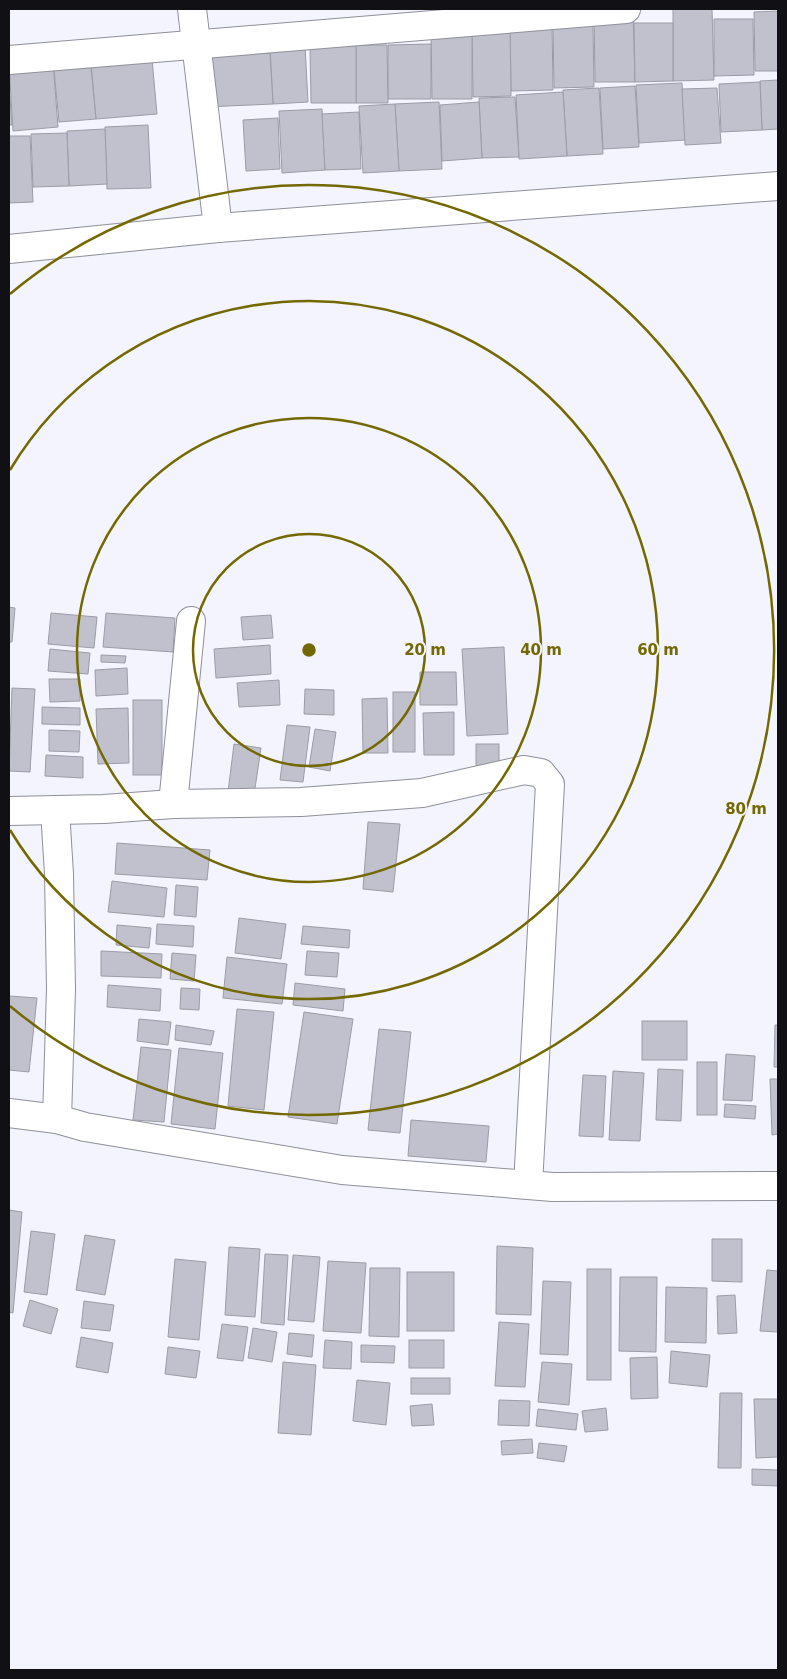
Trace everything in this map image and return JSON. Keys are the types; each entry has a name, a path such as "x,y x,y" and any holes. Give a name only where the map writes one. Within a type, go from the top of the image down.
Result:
{"street":[{"path":"192,9 218,228"},
{"path":"9,60 626,9"},
{"path":"9,249 218,228 778,186"},
{"path":"173,804 191,621"},
{"path":"9,811 104,809 173,804 301,802 422,793 524,770 541,773 550,784 528,1185"},
{"path":"54,810 59,874 61,989 57,1119"},
{"path":"9,1113 57,1119 85,1127 342,1170 552,1187 778,1186"}],"building":[{"path":"673,9 712,9 714,80 673,81"},
{"path":"633,11 635,82 595,82 594,12"},
{"path":"778,11 778,71 755,71 754,12"},
{"path":"714,19 753,19 754,75 714,76"},
{"path":"510,23 552,23 553,90 511,91"},
{"path":"634,23 673,23 673,81 635,82"},
{"path":"472,25 510,25 511,96 473,97"},
{"path":"593,25 594,87 554,88 553,26"},
{"path":"431,31 472,31 472,99 432,99"},
{"path":"431,44 431,99 388,99 388,45"},
{"path":"356,45 387,45 388,103 356,103"},
{"path":"305,46 308,102 273,104 270,48"},
{"path":"310,46 356,46 356,103 311,103"},
{"path":"151,48 157,114 96,119 90,53"},
{"path":"270,53 273,104 205,107 202,56"},
{"path":"90,57 96,119 59,122 53,60"},
{"path":"53,61 58,127 13,131 9,64"},
{"path":"778,80 778,129 762,130 760,81"},
{"path":"760,82 762,130 721,132 719,84"},
{"path":"682,83 685,140 639,143 636,85"},
{"path":"9,85 12,125 9,125"},
{"path":"635,86 639,147 603,149 600,88"},
{"path":"599,88 603,154 567,156 563,90"},
{"path":"717,88 721,143 685,145 682,89"},
{"path":"563,92 567,156 519,159 516,95"},
{"path":"515,97 519,157 482,158 479,98"},
{"path":"439,102 442,169 399,171 395,104"},
{"path":"479,102 482,158 442,161 440,105"},
{"path":"395,104 399,171 363,173 359,106"},
{"path":"322,109 325,170 282,173 279,111"},
{"path":"359,112 361,169 325,170 322,114"},
{"path":"278,118 280,169 246,171 243,120"},
{"path":"148,125 151,188 107,189 105,127"},
{"path":"105,129 107,184 69,186 67,131"},
{"path":"67,133 69,186 33,187 31,134"},
{"path":"9,136 30,136 33,202 9,203"},
{"path":"9,607 15,608 12,642 9,642"},
{"path":"51,613 97,617 94,648 48,644"},
{"path":"106,613 175,618 173,652 103,647"},
{"path":"271,615 273,638 243,640 241,617"},
{"path":"270,645 271,674 216,678 214,649"},
{"path":"504,647 508,734 467,736 462,649"},
{"path":"50,649 90,653 88,674 48,671"},
{"path":"101,655 126,656 125,663 101,662"},
{"path":"127,668 128,694 96,696 95,670"},
{"path":"420,672 456,672 457,705 420,705"},
{"path":"49,679 80,679 80,701 50,702"},
{"path":"279,680 280,705 239,707 237,683"},
{"path":"12,688 35,689 30,772 9,771"},
{"path":"305,689 334,690 334,715 304,714"},
{"path":"393,692 415,692 415,752 393,752"},
{"path":"387,698 388,753 363,753 362,699"},
{"path":"133,700 162,700 162,775 133,775"},
{"path":"42,707 80,708 80,725 42,724"},
{"path":"128,708 129,763 98,764 96,709"},
{"path":"454,712 454,755 424,755 423,713"},
{"path":"287,725 310,727 303,782 280,780"},
{"path":"315,729 336,732 330,771 309,767"},
{"path":"49,730 80,731 79,752 49,751"},
{"path":"234,744 261,748 254,795 228,792"},
{"path":"476,744 499,744 499,770 476,770"},
{"path":"46,755 83,757 83,778 45,776"},
{"path":"368,822 400,824 393,892 363,889"},
{"path":"117,843 210,850 207,880 115,874"},
{"path":"112,881 167,888 164,917 108,912"},
{"path":"176,885 198,887 196,917 174,915"},
{"path":"239,918 286,924 281,959 235,953"},
{"path":"157,924 194,926 193,947 156,944"},
{"path":"117,925 151,928 149,948 116,945"},
{"path":"303,926 350,930 349,948 301,944"},
{"path":"101,951 162,954 161,978 101,976"},
{"path":"307,951 339,953 337,977 305,975"},
{"path":"172,953 196,955 194,981 170,979"},
{"path":"227,957 287,964 282,1004 223,998"},
{"path":"295,983 345,989 343,1011 293,1005"},
{"path":"108,985 161,989 160,1011 107,1007"},
{"path":"181,988 200,989 199,1010 180,1009"},
{"path":"9,996 37,998 29,1072 9,1070"},
{"path":"237,1009 274,1012 264,1110 228,1106"},
{"path":"304,1012 353,1019 337,1124 288,1117"},
{"path":"139,1019 171,1022 168,1045 137,1041"},
{"path":"642,1021 687,1021 687,1060 642,1060"},
{"path":"176,1025 214,1031 211,1045 175,1040"},
{"path":"775,1025 778,1025 778,1067 774,1067"},
{"path":"379,1029 411,1032 400,1133 368,1130"},
{"path":"141,1047 171,1050 164,1122 133,1120"},
{"path":"179,1048 223,1053 215,1129 171,1124"},
{"path":"726,1054 755,1056 752,1101 723,1100"},
{"path":"697,1062 717,1062 717,1115 697,1115"},
{"path":"658,1069 683,1070 681,1121 656,1120"},
{"path":"613,1071 644,1073 640,1141 609,1140"},
{"path":"583,1075 606,1076 603,1137 579,1136"},
{"path":"770,1079 778,1079 778,1134 772,1135"},
{"path":"725,1104 756,1106 755,1119 724,1117"},
{"path":"411,1120 489,1126 486,1162 408,1156"},
{"path":"9,1210 22,1212 13,1313 9,1312"},
{"path":"31,1231 55,1234 47,1295 24,1292"},
{"path":"85,1235 115,1240 105,1295 76,1290"},
{"path":"712,1239 742,1239 742,1282 712,1281"},
{"path":"497,1246 533,1248 531,1315 496,1314"},
{"path":"229,1247 260,1249 255,1317 225,1315"},
{"path":"265,1254 288,1255 284,1325 261,1323"},
{"path":"293,1255 320,1257 314,1322 288,1320"},
{"path":"175,1259 206,1262 199,1340 168,1337"},
{"path":"328,1261 366,1263 361,1333 323,1331"},
{"path":"370,1268 400,1268 399,1337 369,1336"},
{"path":"587,1269 611,1269 611,1380 587,1380"},
{"path":"767,1270 778,1271 778,1332 760,1331"},
{"path":"407,1272 454,1272 454,1331 407,1331"},
{"path":"620,1277 657,1277 656,1352 619,1351"},
{"path":"543,1281 571,1282 568,1355 540,1354"},
{"path":"666,1287 707,1288 706,1343 665,1342"},
{"path":"735,1295 737,1333 718,1334 717,1296"},
{"path":"30,1300 58,1309 51,1334 23,1326"},
{"path":"84,1301 114,1305 110,1331 81,1328"},
{"path":"499,1322 529,1324 525,1387 495,1386"},
{"path":"222,1324 248,1327 243,1361 217,1358"},
{"path":"253,1328 277,1332 272,1362 248,1358"},
{"path":"289,1333 314,1335 312,1357 287,1354"},
{"path":"81,1337 113,1343 108,1373 76,1367"},
{"path":"325,1340 352,1342 351,1369 323,1368"},
{"path":"409,1340 444,1340 444,1368 409,1368"},
{"path":"361,1345 395,1346 394,1363 361,1362"},
{"path":"168,1347 200,1351 196,1378 165,1374"},
{"path":"671,1351 710,1355 707,1387 669,1383"},
{"path":"657,1357 658,1398 631,1399 630,1358"},
{"path":"283,1362 316,1365 311,1435 278,1433"},
{"path":"542,1362 572,1364 569,1405 538,1402"},
{"path":"411,1378 450,1378 450,1394 411,1394"},
{"path":"357,1380 390,1383 386,1425 353,1421"},
{"path":"720,1393 742,1393 741,1468 718,1468"},
{"path":"754,1399 778,1399 778,1457 756,1458"},
{"path":"499,1400 530,1401 529,1426 498,1425"},
{"path":"432,1404 434,1425 412,1426 410,1406"},
{"path":"606,1408 608,1430 585,1432 582,1411"},
{"path":"538,1409 578,1414 576,1430 536,1426"},
{"path":"532,1439 533,1453 502,1455 501,1441"},
{"path":"539,1443 567,1446 564,1462 537,1458"},
{"path":"752,1469 778,1470 778,1486 752,1485"}]}
